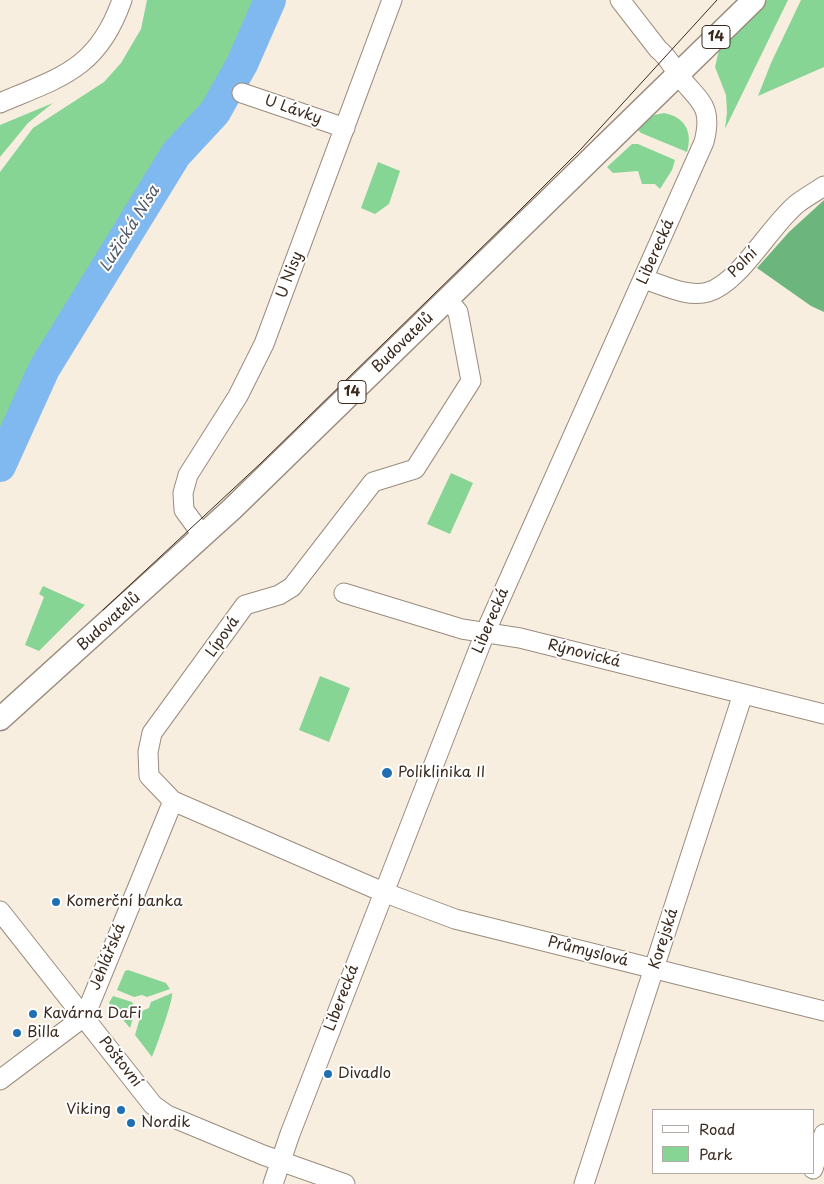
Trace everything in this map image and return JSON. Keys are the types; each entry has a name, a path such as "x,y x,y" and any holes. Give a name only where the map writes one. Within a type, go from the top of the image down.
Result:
{"main road":[{"name":"Budovatelů","path":"0,719 203,536 448,300 754,0"}],"street":[{"path":"0,103 69,73 94,53 111,26 122,0"},
{"name":"U Nisy","path":"203,536 184,510 183,493 188,475 238,396 264,344 392,0"},
{"name":"Liberecká","path":"273,1184 280,1161 484,633 695,165 707,130 708,113 702,100 678,75 666,55 658,49 620,0"},
{"name":"U Lávky","path":"242,93 345,128"},
{"name":"Polní","path":"644,279 689,293 708,292 726,281 797,203 824,186"},
{"name":"Lípová","path":"384,892 173,801 149,776 148,752 152,733 245,605 279,595 292,588 373,482 415,469 471,381 458,312 448,300"},
{"name":"Rýnovická","path":"344,593 462,629 520,638 824,714"},
{"name":"Korejská","path":"584,1184 743,694"},
{"name":"Jehlářská","path":"85,1016 173,801"},
{"name":"Průmyslová","path":"384,892 455,918 824,1011"},
{"name":"Poštovní","path":"0,911 85,1016 153,1105 167,1115 280,1161 345,1184"},
{"path":"0,1080 85,1016"},
{"path":"814,1166 824,1134"}],"green space":[{"path":"147,0 260,0 214,96 147,182 33,369 0,444 0,172 33,128 104,82 121,63 141,29"},
{"path":"767,0 788,0 725,129 726,95 715,67 719,50"},
{"path":"801,0 824,0 824,67 758,96 771,63"},
{"path":"53,103 28,123 0,157 0,125"},
{"path":"664,113 677,118 686,126 689,138 687,152 641,133 637,129 654,115"},
{"path":"632,144 638,144 675,160 672,170 660,189 655,184 642,184 638,171 613,173 607,167"},
{"path":"378,162 400,171 389,204 375,214 361,208"},
{"path":"824,200 824,312 811,306 757,268 789,232"},
{"path":"451,473 473,483 450,534 427,524"},
{"path":"43,586 85,605 39,651 25,645 44,597 39,594"},
{"path":"320,676 350,688 329,742 299,730"},
{"path":"128,970 166,983 170,989 147,997 142,995 134,997 117,990 125,971"},
{"path":"172,993 168,1013 152,1057 135,1035 142,1011 149,1008 151,1002"},
{"path":"113,996 132,1002 136,1008 130,1028 109,1003"}],"waterway":[{"name":"Lužická Nisa","path":"0,466 44,369 176,154 215,112 242,64 270,0"}],"tram line":[{"path":"103,610 261,463 514,216 581,149 717,0"}],"place":[{"name":"Poliklinika II","path":"387,773"},
{"name":"Komerční banka","path":"56,902"},
{"name":"Kavárna DaFi","path":"33,1014"},
{"name":"Billa","path":"17,1033"},
{"name":"Divadlo","path":"328,1074"},
{"name":"Viking","path":"121,1110"},
{"name":"Nordik","path":"131,1123"}]}
